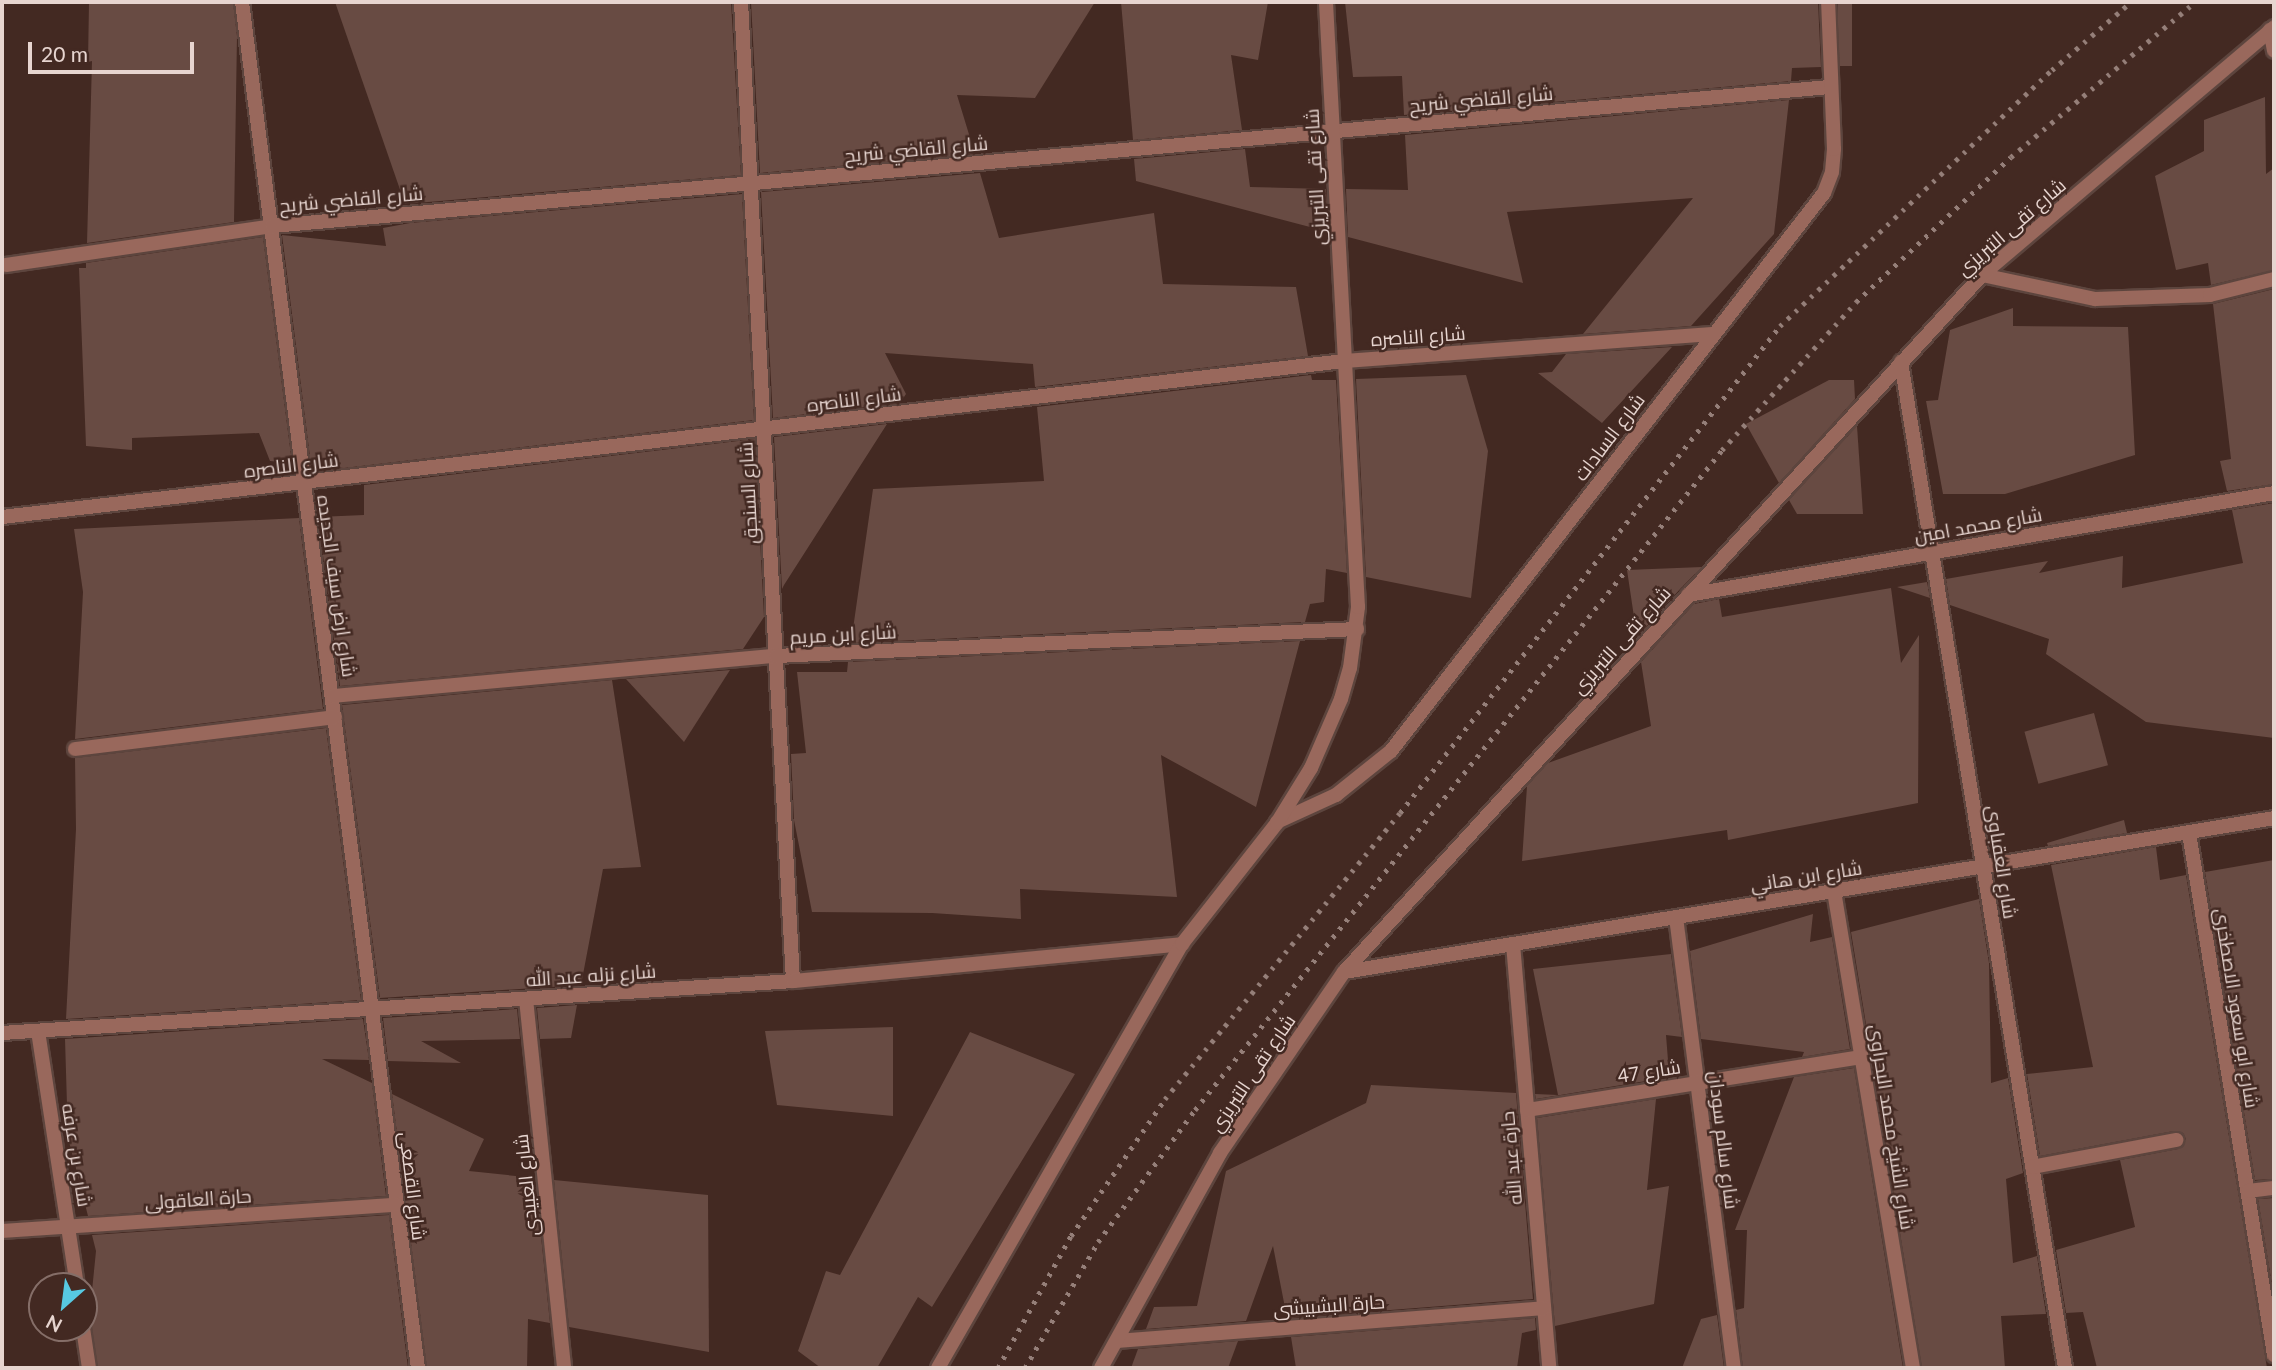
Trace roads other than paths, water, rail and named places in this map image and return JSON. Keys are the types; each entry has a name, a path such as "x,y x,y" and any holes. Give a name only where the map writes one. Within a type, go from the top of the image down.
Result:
{"street":[{"name":"شارع ارض سيف الجديده","path":"242,2 371,1009"},
{"name":"شارع السنجق","path":"741,2 793,981"},
{"name":"شارع تقى التبريزي","path":"938,1368 1182,944 1277,822 1311,768 1341,699 1357,629 1326,2"},
{"name":"شارع السادات","path":"1277,822 1336,795 1391,751 1824,193 1832,172 1834,149 1828,2"},
{"name":"شارع تقى التبريزي","path":"1101,1368 1220,1153 1344,972 1982,275 2272,29"},
{"path":"2272,29 2274,51"},
{"name":"شارع القاضي شريح","path":"6,265 272,226 1831,87"},
{"path":"1982,275 2095,299 2210,296 2274,279"},
{"name":"شارع الناصره","path":"2,517 1345,361 1712,334"},
{"name":"شارع العقباوى","path":"1901,362 2065,1368"},
{"name":"شارع محمد امين","path":"1688,596 2274,493"},
{"name":"شارع ابن مريم","path":"333,696 776,656 1357,629"},
{"path":"75,749 335,717"},
{"name":"شارع ابن هاني","path":"1344,972 2274,818"},
{"name":"شارع ابو سعود الاصطخرى","path":"2189,833 2274,1355"},
{"name":"شارع الشيخ محمد البحراوى","path":"1833,891 1913,1368"},
{"name":"شارع سالم سودان","path":"1676,918 1734,1368"},
{"name":"شارع نزله عبد الله","path":"2,1033 793,981 1182,944"},
{"name":"حارة عبد الله","path":"1513,944 1549,1368"},
{"name":"شارع العبيدى","path":"526,999 564,1368"},
{"name":"شارع القصعى","path":"371,1009 418,1368"},
{"name":"شارع بن عرفه","path":"38,1031 75,1272"},
{"name":"شارع 47","path":"1527,1110 1861,1056"},
{"path":"2032,1167 2176,1140"},
{"path":"2248,1191 2274,1188"},
{"name":"حارة العاقولى","path":"2,1231 396,1205"},
{"name":"حارة البشبيشى","path":"1116,1341 1544,1308"},
{"path":"85,1342 89,1368"}],"railway":[{"path":"998,1368 1071,1236 1165,1099 1400,813 1780,326 2052,70 2131,2"},
{"path":"1025,1368 1098,1242 1195,1110 1722,450 1856,302 2011,157 2195,2"}]}
